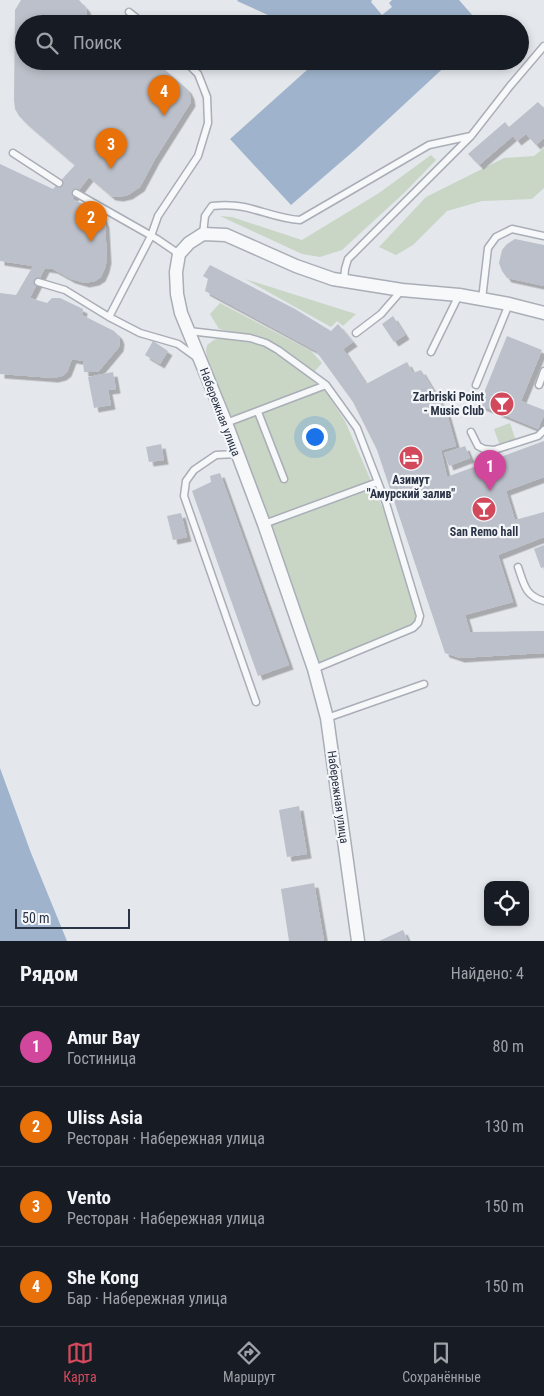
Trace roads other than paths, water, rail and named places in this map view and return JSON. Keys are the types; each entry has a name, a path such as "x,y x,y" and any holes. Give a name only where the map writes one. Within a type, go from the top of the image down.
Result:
{"street":[{"path":"179,254 189,243 203,234 226,235 296,266 344,281 402,290 459,295 509,304 544,313"},
{"name":"Набережная улица","path":"179,254 176,272 177,294 181,314 226,423 264,524 314,669 327,718 358,941"}],"lane":[{"path":"129,12 133,15"},
{"path":"529,64 544,46"},
{"path":"109,317 150,236 158,216 198,156 208,123 207,97 198,74 194,70"},
{"path":"344,281 348,259 471,136 524,70"},
{"path":"203,234 205,216 212,206 230,205 244,207 285,219 300,220 429,144 471,136"},
{"path":"13,153 59,183"},
{"path":"76,193 179,254"},
{"path":"482,299 488,248 496,237 512,229 544,236"},
{"path":"38,282 65,290 109,317 140,333 178,344 199,360"},
{"path":"356,333 381,314 402,290"},
{"path":"430,352 459,295"},
{"path":"476,385 509,304"},
{"path":"187,331 250,338 266,343 326,385 357,428 378,482 402,554 420,616 419,620 413,628 314,669"},
{"path":"539,384 544,371"},
{"path":"226,423 326,385"},
{"path":"258,412 284,479"},
{"path":"471,432 478,446 484,450 494,450 539,439 544,430"},
{"path":"237,454 216,456 194,470 186,480 184,496 256,702"},
{"path":"264,524 378,482"},
{"path":"518,567 527,592 534,598 544,601"},
{"path":"327,718 424,684"}],"water":[{"path":"372,0 371,2 382,15 268,15 237,1"},
{"path":"392,0 459,0 472,15 382,15 392,7 389,3"},
{"path":"307,70 441,70 356,149 291,205 230,139"},
{"path":"0,768 31,853 67,941 0,941"}],"place":[{"name":"She Kong","path":"164,116"},
{"name":"Vento","path":"111,169"},
{"name":"Uliss Asia","path":"91,242"},
{"name":"Zarbriski Point - Music Club","path":"502,404"},
{"name":"Азимут \"Амурский залив\"","path":"411,458"},
{"name":"Amur Bay","path":"490,491"},
{"name":"San Remo hall","path":"484,509"}]}
